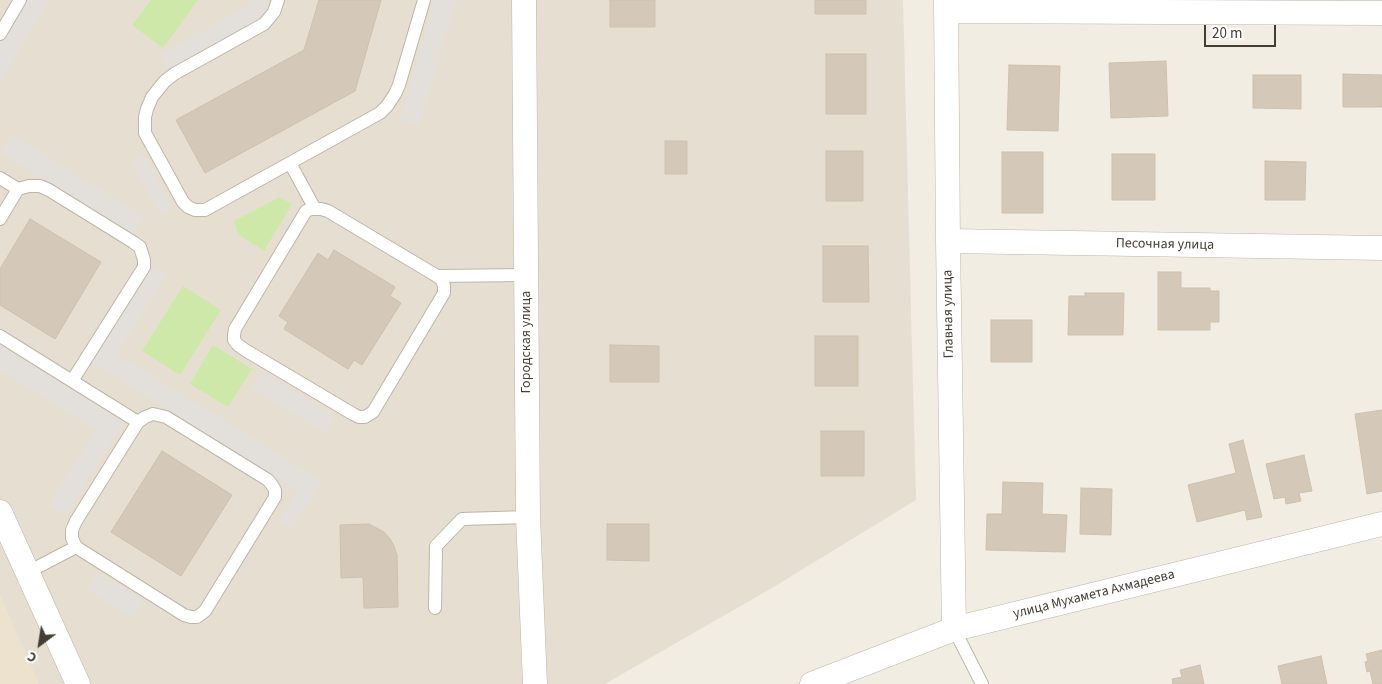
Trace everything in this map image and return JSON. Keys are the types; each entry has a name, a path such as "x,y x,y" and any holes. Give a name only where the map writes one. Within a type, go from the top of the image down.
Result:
{"street":[{"name":"Городская улица","path":"524,0 528,517 535,684"},
{"path":"946,6 1382,13"},
{"name":"Главная улица","path":"946,6 954,629"},
{"name":"Песочная улица","path":"948,242 1382,248"},
{"path":"0,512 78,684"},
{"name":"улица Мухамета Ахмадеева","path":"812,684 954,629 1382,524"}],"lane":[{"path":"0,34 20,0"},
{"path":"278,0 274,12 264,24 165,80 152,97 147,109 145,133 183,202 194,210 205,210 380,113 387,106 399,85 424,0"},
{"path":"290,163 315,209"},
{"path":"0,178 18,189"},
{"path":"0,219 18,189 40,186 133,242 140,248 143,254 144,267 72,381"},
{"path":"315,209 328,211 437,276 443,282 444,294 373,412 365,417 353,414 244,350 234,340 235,329 306,211 315,209"},
{"path":"437,276 526,275"},
{"path":"0,336 138,422"},
{"path":"153,414 166,417 268,480 274,490 272,502 205,611 197,617 191,618 184,615 76,547 72,538 72,530 76,521 138,422 153,414"},
{"path":"435,608 436,546 462,519 528,517"},
{"path":"28,572 76,547"},
{"path":"954,629 982,684"}],"shaded area":[{"path":"0,0 903,0 916,500 772,588 605,684 0,684"},
{"path":"25,0 49,0 0,83 0,42"},
{"path":"251,0 268,0 263,17 168,70 160,54 250,5"},
{"path":"435,0 456,0 419,126 400,120"},
{"path":"11,134 144,217 133,235 0,152"},
{"path":"144,154 173,208 161,215 131,161"},
{"path":"153,266 167,274 117,354 322,481 293,528 280,520 298,491 92,362"},
{"path":"0,345 124,422 66,515 49,505 96,430 0,370"},
{"path":"262,372 336,416 326,433 252,389"},
{"path":"98,572 144,601 133,618 87,589"},
{"path":"0,594 39,684 0,684"}],"green space":[{"path":"151,0 198,0 163,48 132,25"},
{"path":"280,197 292,204 264,251 239,235 234,221"},
{"path":"183,286 221,310 180,375 142,351"},
{"path":"213,345 252,369 228,407 190,384"}],"building":[{"path":"319,0 381,0 355,91 205,173 176,120 304,50"},
{"path":"610,0 655,0 655,27 610,27"},
{"path":"815,0 866,0 866,14 815,14"},
{"path":"826,54 866,54 866,114 826,114"},
{"path":"1166,61 1168,116 1111,118 1109,63"},
{"path":"1009,65 1060,66 1058,131 1007,130"},
{"path":"1343,74 1382,75 1382,107 1343,107"},
{"path":"1253,75 1301,75 1301,109 1253,108"},
{"path":"665,141 687,141 687,174 665,174"},
{"path":"826,151 863,151 863,201 826,201"},
{"path":"1002,152 1043,152 1043,213 1002,213"},
{"path":"1112,154 1155,154 1155,200 1112,200"},
{"path":"1265,161 1306,162 1305,200 1265,200"},
{"path":"30,219 101,262 55,339 0,305 0,269"},
{"path":"823,246 868,246 869,302 823,302"},
{"path":"334,250 395,287 390,296 401,303 362,365 354,360 348,369 284,329 288,322 279,316 318,253 328,260"},
{"path":"1158,272 1181,272 1181,288 1210,288 1210,291 1219,291 1219,322 1210,322 1210,330 1158,330"},
{"path":"1085,293 1124,293 1123,335 1068,335 1069,296 1085,296"},
{"path":"991,320 1032,320 1032,362 991,362"},
{"path":"815,336 858,336 858,386 815,386"},
{"path":"610,345 659,346 659,382 610,382"},
{"path":"1382,410 1382,491 1367,494 1355,414"},
{"path":"821,431 864,431 864,476 821,476"},
{"path":"1243,440 1262,517 1247,520 1245,510 1197,522 1188,485 1236,473 1229,444"},
{"path":"162,451 232,495 181,576 111,532"},
{"path":"1304,455 1312,491 1299,493 1301,501 1286,504 1285,497 1274,499 1266,464"},
{"path":"1003,482 1043,483 1042,514 1067,515 1065,552 986,550 987,514 1002,514"},
{"path":"1081,488 1112,489 1111,535 1080,534"},
{"path":"369,524 384,532 394,546 397,555 398,607 364,608 363,577 341,578 340,525"},
{"path":"607,524 649,524 649,561 607,560"},
{"path":"1382,650 1382,684 1373,684 1370,671 1367,672 1365,662 1368,661 1366,654"},
{"path":"1321,656 1327,684 1282,684 1278,666"},
{"path":"1200,665 1204,684 1173,684 1172,679 1182,677 1180,670"}]}
